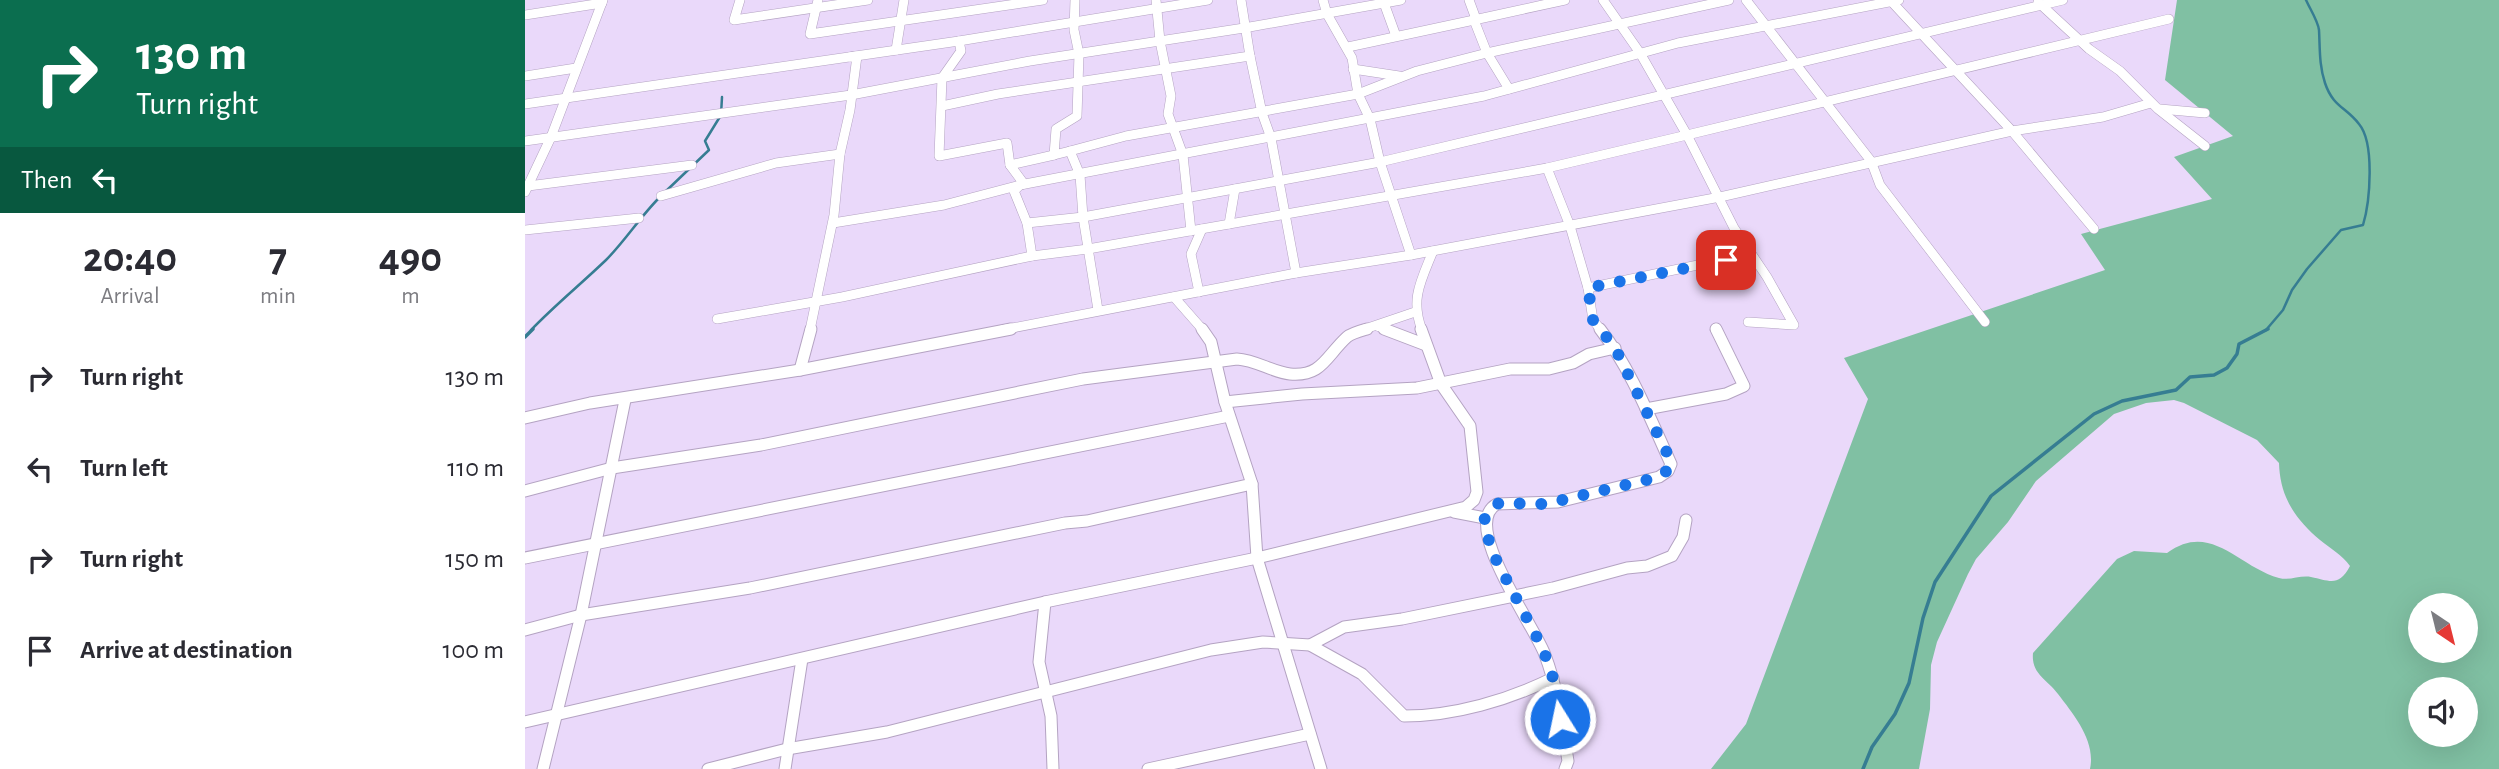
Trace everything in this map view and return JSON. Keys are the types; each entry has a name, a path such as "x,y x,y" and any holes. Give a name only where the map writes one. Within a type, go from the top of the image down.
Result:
{"street":[{"path":"740,0 734,20 816,4 868,0"},
{"path":"896,50 898,20 904,0"},
{"path":"816,4 810,34 1043,0"},
{"path":"1054,155 1056,129 1077,116 1079,54 1074,30 1075,0"},
{"path":"525,104 730,82 747,75 1076,21 1156,4 1208,0"},
{"path":"1241,0 1244,28 1262,113 1272,138 1296,273"},
{"path":"1323,0 1327,14 1348,47 1358,94 1370,120 1380,162 1411,255"},
{"path":"525,141 851,95 1401,0"},
{"path":"1469,0 1487,52 1509,89"},
{"path":"1348,47 1566,0"},
{"path":"1603,0 1640,53 1750,254 1767,277 1794,324 1748,322"},
{"path":"1010,165 1126,136 1358,94 1401,77 1487,52 1729,0"},
{"path":"1746,0 1871,161 1880,185 1985,323"},
{"path":"1027,223 1083,217 1380,162 2039,3 2063,0"},
{"path":"525,15 603,1"},
{"path":"603,1 551,137 530,170 527,189 692,164"},
{"path":"833,223 944,205 1024,184 1370,120 1509,89 1678,43 1894,1 2011,131 2094,229"},
{"path":"1384,3 1396,36"},
{"path":"2039,3 2120,71 2155,106 2205,146"},
{"path":"1156,4 1171,96 1168,114 1183,155 1186,198 1197,230 1191,254 1199,292"},
{"path":"717,319 818,301 1032,256 1088,249 1547,168 2169,19"},
{"path":"959,41 961,51 942,78 939,156 1007,143 1010,165 1024,184"},
{"path":"800,370 818,301 833,223 840,154 850,110 857,56"},
{"path":"942,106 998,94 1166,71 1250,56"},
{"path":"525,76 576,68"},
{"path":"1353,69 1401,77"},
{"path":"525,418 590,404 800,370 1296,273 1570,226 1720,197 2011,131 2155,106 2205,113"},
{"path":"1070,151 1080,175 1083,217 1098,310"},
{"path":"661,196 776,163 840,154"},
{"path":"1451,512 1488,512 1499,503 1546,504 1659,477 1668,471 1671,464 1615,348 1593,320 1588,288 1570,226 1547,168"},
{"path":"1024,184 1014,191 1027,223 1032,256"},
{"path":"1229,224 1235,189"},
{"path":"525,230 639,218"},
{"path":"1433,251 1418,289 1415,312 1441,384 1470,426 1477,492 1488,512 1492,552 1543,649 1553,678 1568,761 1565,769"},
{"path":"1588,288 1750,254"},
{"path":"1174,297 1204,330 1216,359 1224,402 1252,484 1257,558 1321,769"},
{"path":"525,491 556,481 728,447 761,445 1096,377 1216,359 1252,360 1287,374 1308,374 1317,370 1349,335 1415,312"},
{"path":"1377,326 1426,345"},
{"path":"1646,409 1726,394 1744,386 1716,328"},
{"path":"1224,402 1302,394 1417,388 1510,369 1549,369 1573,363 1589,354 1615,348"},
{"path":"543,769 581,615 625,400"},
{"path":"525,558 1229,416"},
{"path":"525,630 581,615 750,588 1065,523 1087,521 1252,484"},
{"path":"525,722 1451,512 1466,507 1474,500 1477,492"},
{"path":"1310,645 1344,627 1402,619 1514,596 1627,568 1647,566 1672,556 1683,537 1686,520"},
{"path":"1045,602 1039,662 1051,716 1053,769"},
{"path":"708,769 787,749 887,732 1211,650 1263,642 1310,645 1361,674 1404,716 1425,715 1500,700 1529,692 1553,678"},
{"path":"785,769 802,659"},
{"path":"1148,769 1310,734"}],"green space":[{"path":"2177,0 2499,0 2499,769 2090,769 2087,739 2071,711 2037,671 2033,653 2117,559 2134,551 2167,553 2183,544 2197,542 2224,549 2264,572 2283,579 2307,577 2333,581 2342,577 2350,566 2296,515 2282,486 2279,463 2257,440 2174,400 2146,403 2114,414 2036,481 2008,522 1976,559 1937,642 1931,665 1930,709 1919,769 1711,769 1746,724 1868,399 1844,358 2105,270 2081,234 2212,199 2174,157 2233,136 2165,80"}],"waterway":[{"path":"2266,330 2283,310 2292,290 2307,269 2341,230 2363,225 2368,202 2370,173 2364,133 2354,118 2328,91 2322,70 2318,26 2306,0"},
{"path":"665,192 709,150 705,141 721,115 722,97"},
{"path":"531,330 606,260 659,198"},
{"path":"525,337 533,329"},
{"path":"1863,769 1872,747 1895,714 1909,683 1923,618 1935,582 1991,496 2094,414 2122,401 2176,390 2190,377 2214,375 2227,368 2237,354 2239,344 2268,329"}],"route":[{"path":"1560,719 1553,678 1543,649 1492,552 1484,522 1486,513 1499,503 1546,504 1659,477 1668,471 1671,464 1669,457 1630,374 1615,348 1593,320 1588,288 1726,260"}]}
